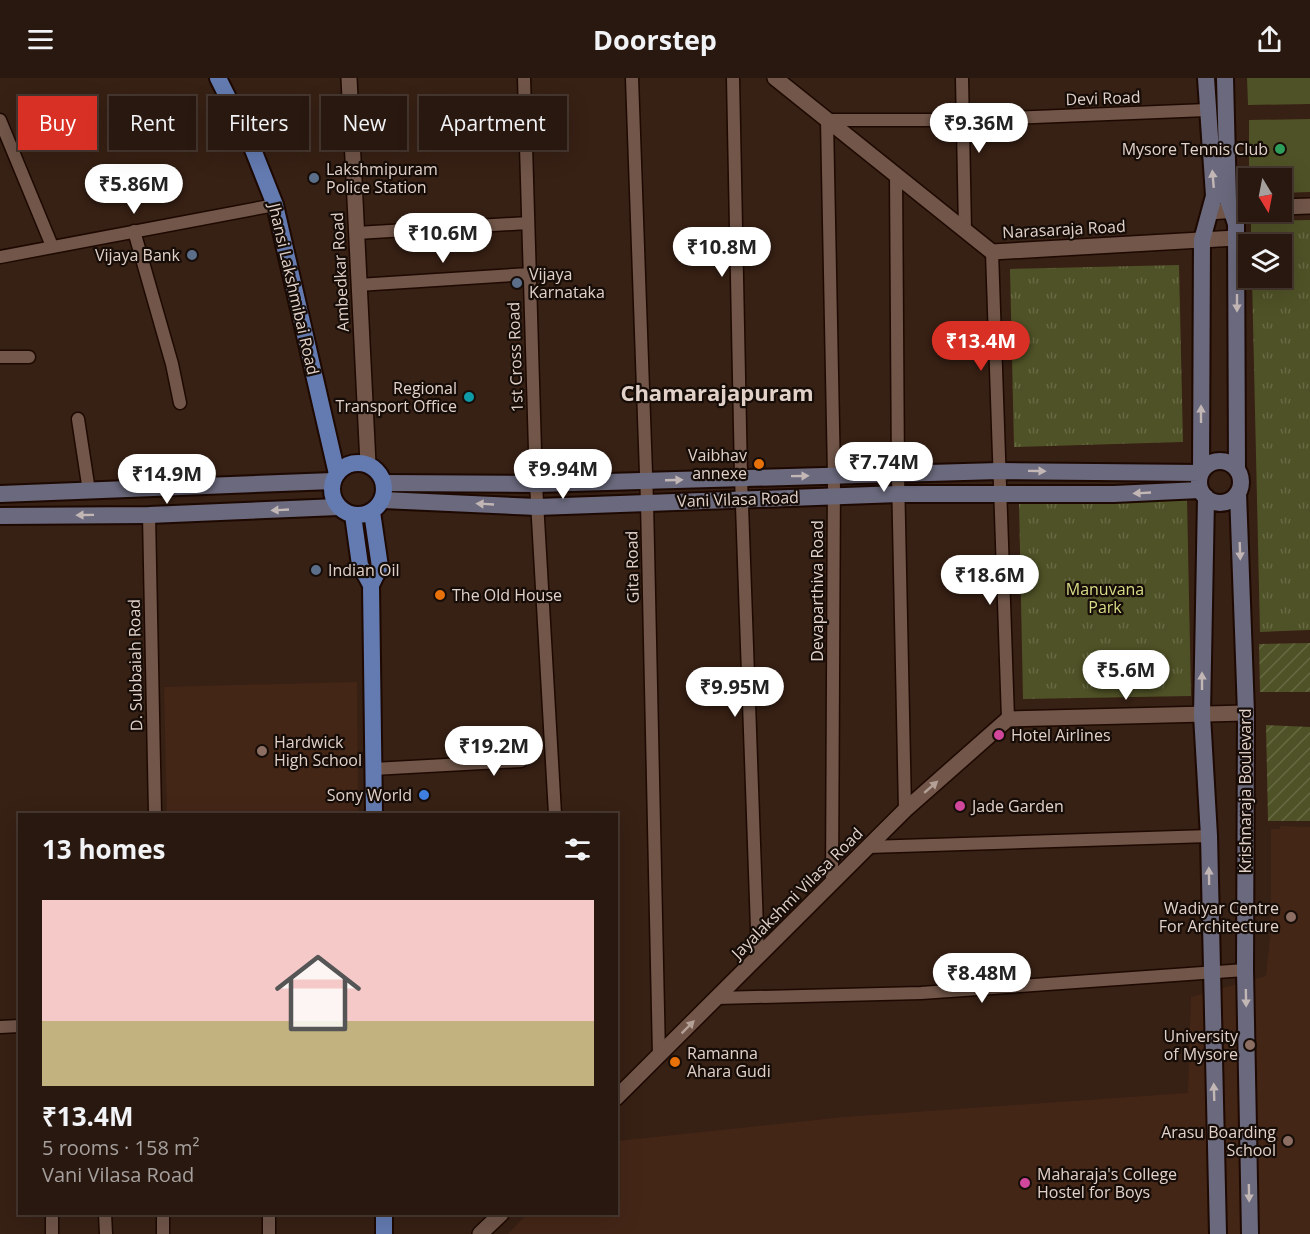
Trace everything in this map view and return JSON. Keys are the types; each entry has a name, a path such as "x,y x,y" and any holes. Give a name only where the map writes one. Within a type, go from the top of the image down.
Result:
{"main road":[{"name":"Jhansi Lakshmibai Road","path":"218,78 250,142 275,205 335,478"},
{"path":"1206,78 1214,196 1202,240 1201,472 1199,484 1203,494 1202,715 1209,836 1218,1234"},
{"path":"1225,78 1228,200 1238,208"},
{"path":"1203,494 1214,503 1221,503 1234,498 1241,482 1238,470 1236,224 1238,216"},
{"path":"1201,472 1205,467 1219,461 1226,462 1238,470"},
{"path":"338,507 332,490 335,478 351,464 368,464 375,468 380,498 380,567 371,585 374,813"},
{"name":"Vani Vilasa Road","path":"380,498 536,484 741,477 999,471 1201,472"},
{"path":"0,494 335,478"},
{"name":"Vani Vilasa Road","path":"380,498 537,507 744,498 999,492 1203,494"},
{"name":"Krishnaraja Boulevard","path":"1238,493 1246,713 1245,969 1250,1234"},
{"path":"353,515 380,498"},
{"path":"0,516 149,515 338,507 353,515"},
{"path":"353,515 360,565 371,585"},
{"path":"384,1215 384,1234"}],"street":[{"name":"Ambedkar Road","path":"349,78 368,464"},
{"name":"1st Cross Road","path":"524,78 536,484 555,813"},
{"name":"Gita Road","path":"632,78 647,502 659,1056"},
{"path":"733,78 741,477 744,498 758,957"},
{"name":"Narasaraja Road","path":"775,78 992,252 1236,238"},
{"path":"962,78 965,230"},
{"name":"Devi Road","path":"827,120 964,120 1208,110"},
{"path":"0,120 52,246"},
{"name":"Devaparthiva Road","path":"827,120 834,476 832,883"},
{"path":"896,175 898,474 905,810"},
{"path":"0,257 275,205"},
{"path":"1292,207 1310,206"},
{"path":"1210,212 1238,209"},
{"path":"356,233 528,223"},
{"path":"134,231 172,364 180,403"},
{"path":"992,252 1008,719 1246,713"},
{"path":"358,285 529,274"},
{"path":"0,357 29,357"},
{"path":"78,419 89,491"},
{"name":"D. Subbaiah Road","path":"149,515 155,813"},
{"name":"Jayalakshmi Vilasa Road","path":"618,1096 905,810 1008,719"},
{"path":"373,769 521,761"},
{"path":"868,847 1209,836"},
{"path":"717,998 921,993 1245,969"},
{"path":"0,1027 18,1026"},
{"path":"52,1215 52,1234"},
{"path":"105,1215 106,1234"},
{"path":"163,1215 163,1234"},
{"path":"269,1215 269,1234"},
{"path":"480,1234 500,1215"}],"shaded area":[{"name":"Hardwick High School","path":"357,682 358,813 167,813 164,687"},
{"name":"University of Mysore","path":"1280,826 1310,827 1310,1234 508,1234 526,1215 618,1215 618,1141 844,1117 1188,1093 1191,997 1266,976 1271,929 1271,829 1280,829"}],"green space":[{"name":"Mysore Tennis Club","path":"1247,78 1310,78 1310,104 1248,105"},
{"name":"Mysore Tennis Club","path":"1310,119 1310,192 1292,193 1292,168 1249,168 1249,120"},
{"path":"1310,220 1310,630 1260,632 1252,288 1292,288 1292,234 1251,234 1251,222"},
{"path":"1179,265 1183,442 1014,447 1010,269"},
{"name":"Manuvana Park","path":"1187,498 1191,696 1023,699 1019,502"},
{"path":"1310,643 1310,692 1260,692 1259,644"},
{"path":"1266,725 1310,727 1310,821 1268,821"}],"place":[{"name":"Mysore Tennis Club","path":"1280,149"},
{"name":"Lakshmipuram Police Station","path":"314,178"},
{"name":"Vijaya Bank","path":"192,255"},
{"name":"Vijaya Karnataka","path":"517,283"},
{"name":"Regional Transport Office","path":"469,397"},
{"name":"Vaibhav annexe","path":"759,464"},
{"name":"Indian Oil","path":"316,570"},
{"name":"The Old House","path":"440,595"},
{"name":"Hotel Airlines","path":"999,735"},
{"name":"Hardwick High School","path":"262,751"},
{"name":"Sony World","path":"424,795"},
{"name":"Jade Garden","path":"960,806"},
{"name":"Wadiyar Centre For Architecture","path":"1291,917"},
{"name":"University of Mysore","path":"1250,1045"},
{"name":"Ramanna Ahara Gudi","path":"675,1062"},
{"name":"Arasu Boarding School","path":"1288,1141"},
{"name":"Maharaja's College Hostel for Boys","path":"1025,1183"}],"district":[{"name":"Chamarajapuram","path":"717,393"}]}
